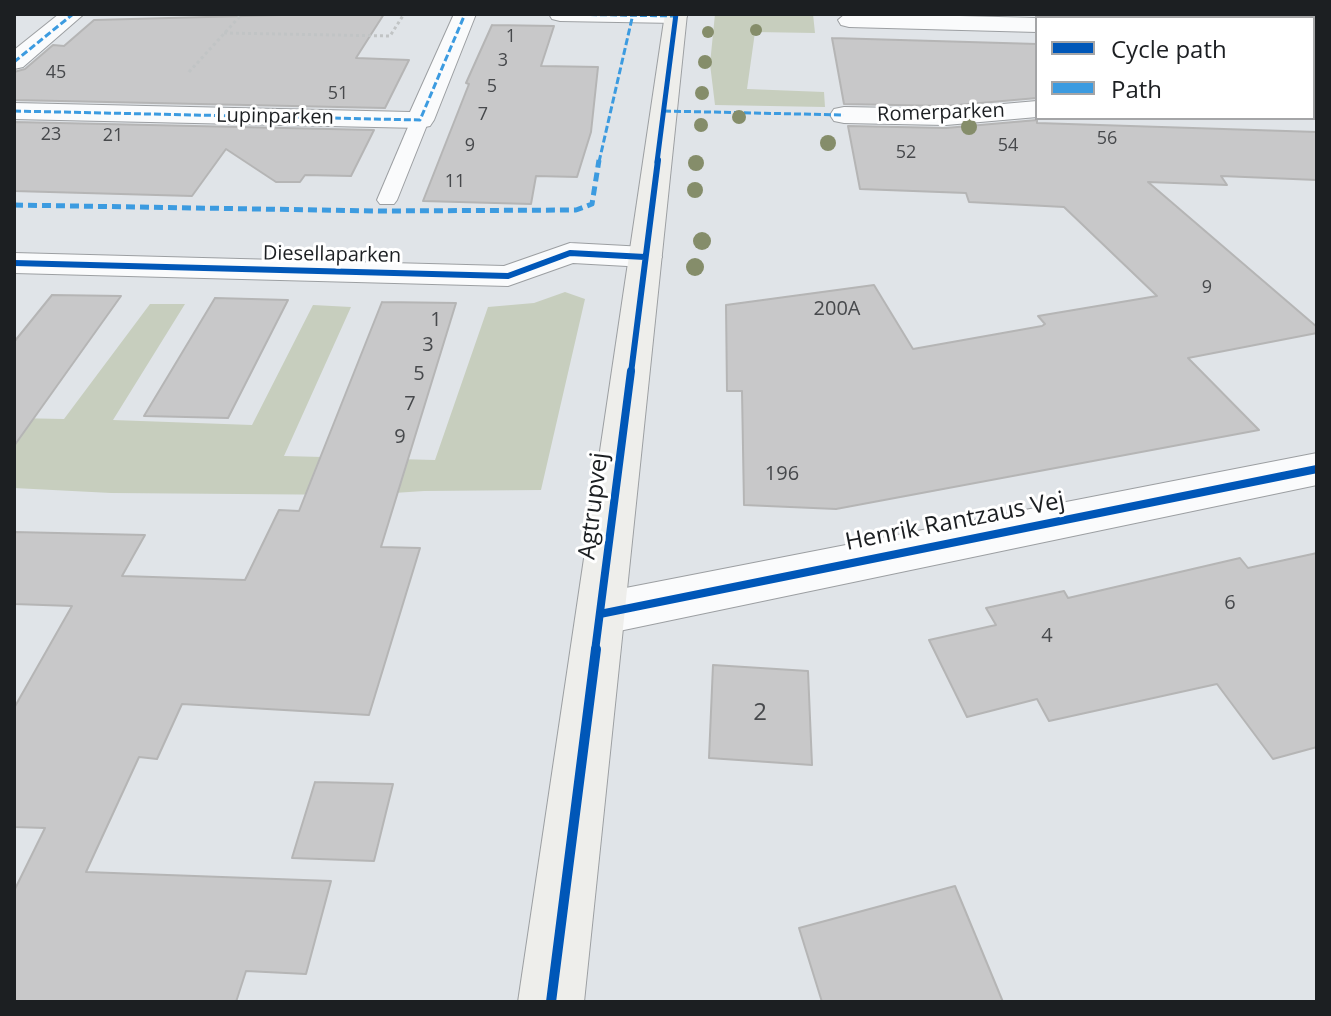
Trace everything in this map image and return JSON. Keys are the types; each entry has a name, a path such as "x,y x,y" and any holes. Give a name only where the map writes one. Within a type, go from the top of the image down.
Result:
{"street":[{"path":"14,62 73,14"},
{"path":"420,120 465,14"},
{"path":"560,14 676,15"},
{"name":"Agtrupvej","path":"551,1002 676,15"},
{"path":"849,20 1035,25"},
{"name":"Romerparken","path":"844,115 946,117 1035,109"},
{"name":"Lupinparken","path":"14,111 420,120"},
{"name":"Diesellaparken","path":"14,263 508,276 570,253 645,257"},
{"name":"Henrik Rantzaus Vej","path":"600,614 1317,469"}],"lane":[{"path":"387,200 420,120"}],"path":[{"path":"150,114 242,14"},
{"path":"224,33 390,36 404,14"}],"green space":[{"path":"715,14 813,14 815,33 755,32 747,89 824,92 825,107 715,105 710,64"},
{"path":"565,292 585,299 541,490 364,495 111,493 14,488 14,418 64,419 150,304 185,304 113,420 252,425 313,305 351,307 284,456 435,460 488,307 534,303"}],"building":[{"path":"384,14 356,58 409,60 385,108 14,100 14,72 25,69 53,45 64,46 94,20"},
{"path":"492,25 554,26 541,66 598,67 591,132 577,177 536,176 531,204 423,201 469,84 466,83"},
{"path":"832,38 1035,44 1035,98 946,106 844,104"},
{"path":"1037,120 1037,123 1317,132 1317,180 1221,176 1227,185 1148,182 1317,327 1317,333 1188,358 1259,430 836,509 744,505 742,391 727,391 726,305 874,285 913,349 1042,326 1045,324 1038,316 1157,296 1064,207 969,202 966,193 860,189 848,126 946,128"},
{"path":"14,122 374,130 351,176 305,175 300,182 276,182 226,149 192,196 14,191"},
{"path":"52,295 121,296 14,446 14,342"},
{"path":"215,298 288,300 228,418 144,416"},
{"path":"382,302 456,303 381,547 420,548 369,715 182,704 157,759 139,757 86,872 331,881 306,974 246,971 236,1002 14,1002 14,891 45,828 14,827 14,708 72,606 14,604 14,532 145,535 122,576 245,580 279,510 299,511"},
{"path":"1317,553 1317,747 1273,759 1217,684 1049,721 1037,699 967,717 929,640 996,625 986,608 1064,591 1068,598 1240,558 1248,568"},
{"path":"713,665 808,671 812,765 709,758"},
{"path":"315,782 393,784 374,861 292,858"},
{"path":"955,886 1003,1002 822,1002 799,928"}],"marked path":[{"path":"14,62 73,14"},
{"path":"14,111 420,120 465,14"},
{"path":"560,14 676,16"},
{"path":"14,205 380,211 576,210 592,204 604,131 633,14"},
{"path":"664,111 844,115"}],"cycle path":[{"path":"551,1002 676,14"},
{"path":"14,263 508,276 570,253 645,257"},
{"path":"600,614 1317,469"}]}
